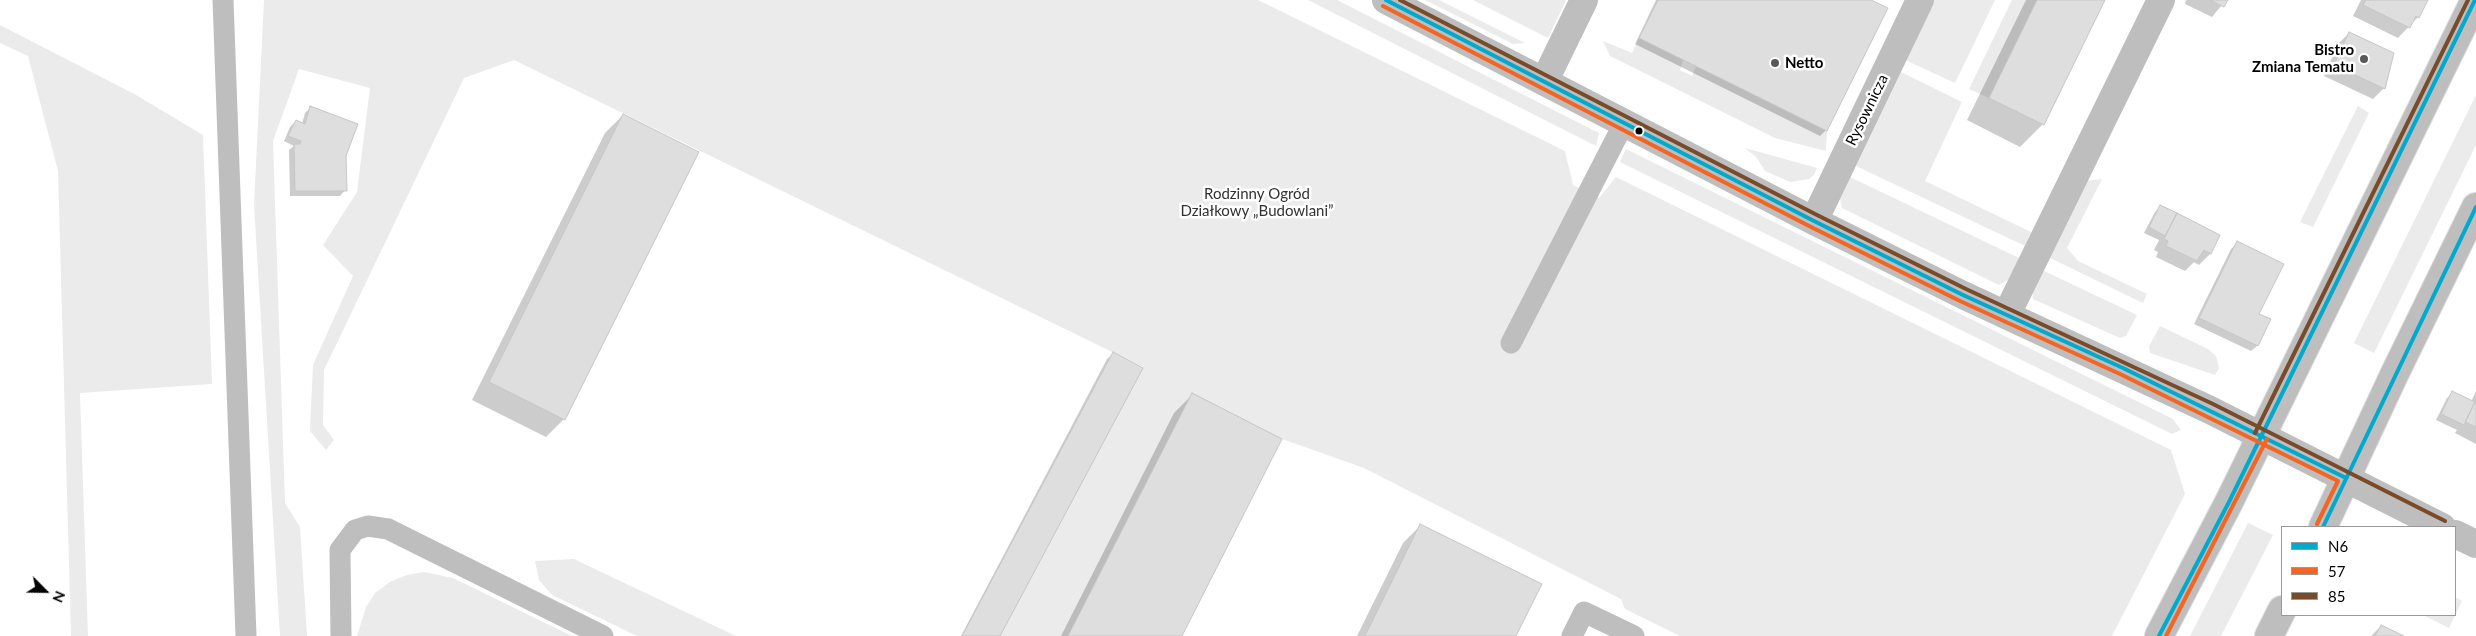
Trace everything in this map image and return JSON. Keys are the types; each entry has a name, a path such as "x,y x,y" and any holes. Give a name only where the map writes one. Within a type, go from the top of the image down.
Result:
{"street":[{"path":"1386,0 1545,80 1814,221 2123,368 2440,526"},
{"path":"1545,80 1584,0"},
{"name":"Rysownicza","path":"1814,221 1920,0"},
{"path":"2008,314 2161,0"},
{"path":"2159,636 2261,436 2475,0"},
{"path":"2323,526 2476,207"},
{"path":"2456,534 2476,544"},
{"path":"2269,636 2281,612"}],"lane":[{"path":"223,0 246,636"},
{"path":"1511,343 1624,123"},
{"path":"341,636 338,581 340,550 355,530 368,526 388,529 604,636"},
{"path":"1572,636 1584,612 1634,636"}],"green space":[{"name":"Rodzinny Ogród Działkowy „Budowlani”","path":"264,0 1258,0 1565,151 1573,185 1599,198 1616,177 2171,450 2185,494 2112,636 1680,636 1625,609 1621,599 1364,468 1282,439 1192,394 1068,636 1000,636 1143,367 514,60 464,78 324,370 323,425 334,440 326,450 310,431 313,365 353,276 323,245 357,192 370,88 299,69 273,141 285,503 300,527 307,636 280,636 254,205"},
{"path":"1308,0 1337,0 1599,133 1596,146"},
{"path":"1425,0 1439,0 1525,43 1513,44"},
{"path":"1473,0 1566,0 1548,38"},
{"path":"1934,0 1995,0 1955,83 1905,60"},
{"path":"2012,0 2037,0 1989,98 1969,89"},
{"path":"0,25 136,95 203,135 212,384 80,393 88,636 71,636 58,171 28,56 0,43"},
{"path":"1639,38 1683,60 1680,70 1692,76 1696,66 1827,131 1826,151 1775,138 1610,56 1603,41 1632,53"},
{"path":"1901,72 1962,102 1925,181 2031,232 2025,246 1856,166"},
{"path":"2476,95 2476,145 2374,353 2354,343"},
{"path":"2358,106 2369,113 2313,227 2300,222"},
{"path":"1745,148 1817,168 1814,175 1809,179 1790,182 1765,171 1756,157"},
{"path":"1626,149 2173,419 2181,430 2172,434 1620,162"},
{"path":"1850,177 2019,258 2010,279 1999,285 1842,208 1840,199"},
{"path":"2102,179 2067,248 2078,261 2147,294 2143,303 2048,257 2085,181"},
{"path":"2042,270 2137,315 2126,336 2120,338 2033,299 2032,289"},
{"path":"2160,326 2208,349 2216,356 2219,368 2215,375 2150,353 2149,346"},
{"path":"2248,523 2273,535 2221,636 2190,636"},
{"path":"574,559 736,636 637,636 552,595 539,580 535,561"},
{"path":"424,572 453,578 572,636 357,636 366,607 375,593 390,582 407,575"},
{"path":"2456,598 2462,601 2456,613"},
{"path":"2425,616 2455,616 2449,628"}],"building":[{"name":"Netto","path":"1658,0 1871,0 1888,8 1827,131 1639,38"},
{"path":"2037,0 2105,0 2044,125 1989,98"},
{"path":"2210,0 2228,0 2224,7"},
{"path":"2366,0 2428,0 2419,18 2416,16 2410,28 2363,5"},
{"name":"Bistro Zmiana Tematu","path":"2349,32 2394,53 2385,89 2334,65"},
{"path":"310,106 358,124 346,156 347,191 295,191 294,144 300,144 301,141 288,136 296,120 305,124"},
{"path":"623,114 699,152 565,420 489,382"},
{"path":"2160,205 2177,213 2165,236 2149,227"},
{"path":"2177,213 2220,235 2211,254 2204,250 2197,261 2166,246 2168,241 2164,239"},
{"path":"2237,241 2284,264 2259,314 2271,319 2258,346 2199,318"},
{"path":"1113,352 1143,368 1000,636 962,636"},
{"path":"2452,391 2475,402 2464,425 2441,414"},
{"path":"1192,393 1282,439 1182,636 1068,636"},
{"path":"2476,400 2476,427 2465,422"},
{"path":"1420,524 1542,584 1516,636 1365,636"},
{"path":"2381,625 2404,636 2375,636"}],"transit line":[{"name":"N6","path":"1386,0 1814,221 1963,295 2123,368 2346,478"},
{"name":"85","path":"1400,0 1817,215 1966,289 2213,404 2445,521"},
{"name":"85","path":"2255,433 2468,0"},
{"name":"N6","path":"2159,636 2229,502 2475,0"},
{"name":"57","path":"1383,6 1811,227 1960,301 2120,374 2338,481 2317,524"},
{"name":"N6","path":"2323,526 2476,207"},
{"name":"57","path":"2166,636 2267,439"}],"place":[{"name":"Bistro Zmiana Tematu","path":"2364,59"},
{"name":"Netto","path":"1775,63"}]}
